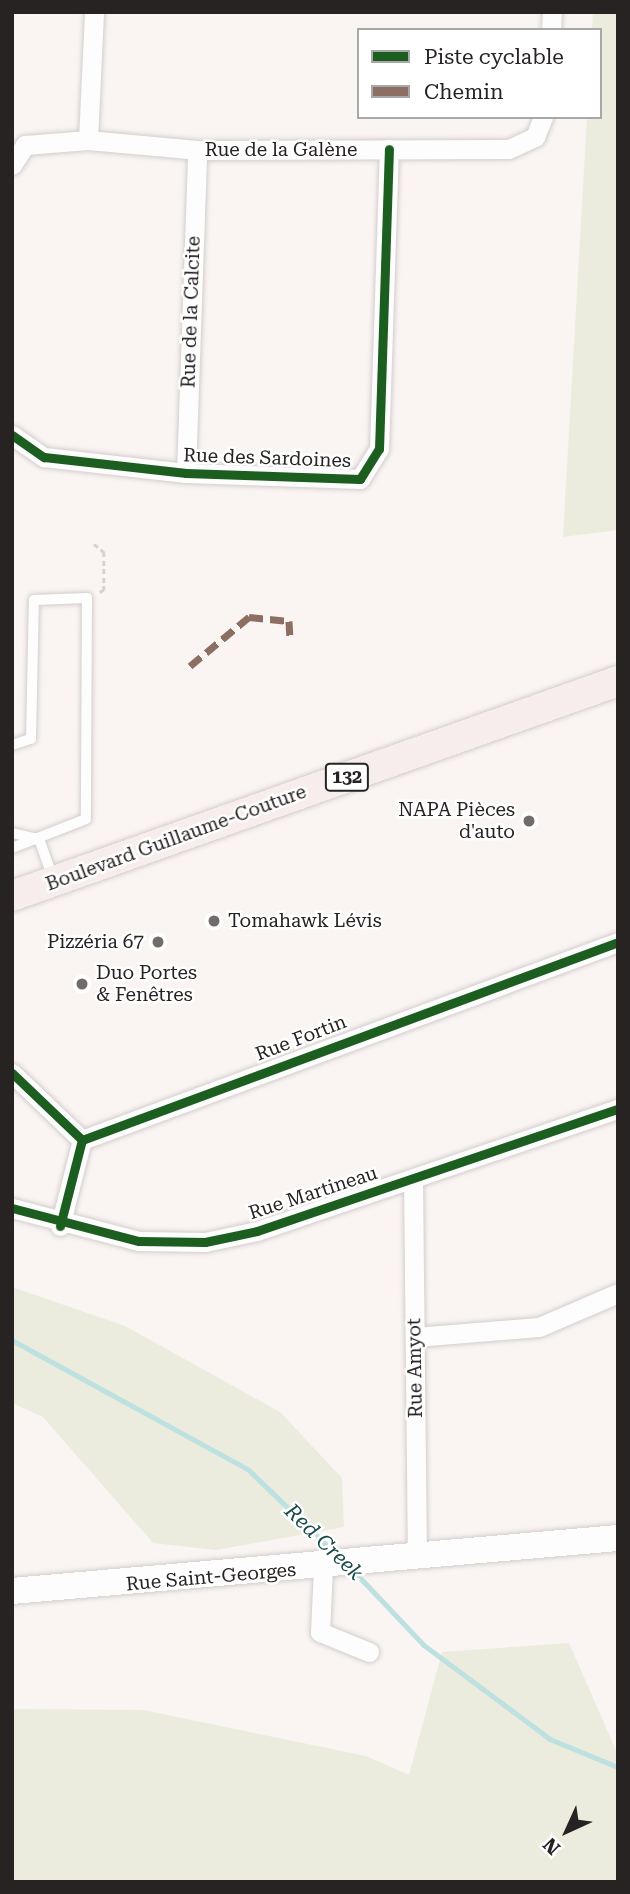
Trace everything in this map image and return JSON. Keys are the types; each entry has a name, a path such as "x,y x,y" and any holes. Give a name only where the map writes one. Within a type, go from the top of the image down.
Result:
{"main road":[{"name":"Boulevard Guillaume-Couture","path":"12,896 618,681"}],"street":[{"path":"12,165 25,145 88,140 94,12"},
{"name":"Rue de la Galène","path":"88,140 197,150 509,149 535,137 542,119"},
{"name":"Rue des Sardoines","path":"12,435 44,457 186,473 360,479 371,468 379,449 388,149"},
{"name":"Rue de la Calcite","path":"186,473 197,150"},
{"name":"Rue Fortin","path":"82,1140 618,942"},
{"path":"12,1073 82,1140 60,1226"},
{"name":"Rue Martineau","path":"12,1209 60,1226 139,1241 205,1242 257,1231 618,1109"},
{"name":"Rue Amyot","path":"413,1179 417,1558"},
{"path":"415,1338 539,1327 618,1293"},
{"name":"Rue Saint-Georges","path":"12,1591 323,1568 618,1538"},
{"path":"323,1568 320,1632 369,1652"}],"lane":[{"path":"12,745 31,739 34,600 87,598 86,820 12,848"},
{"path":"12,833 39,839"},
{"path":"39,839 54,881"}],"path":[{"path":"87,598 104,590 104,552 94,544"}],"shaded area":[{"path":"593,12 618,12 618,530 563,537 587,119 602,119 602,28 592,28"},
{"path":"12,1287 125,1326 280,1412 342,1478 344,1527 216,1550 153,1543 43,1417 12,1403"},
{"path":"569,1643 618,1755 618,1882 12,1882 12,1709 143,1710 366,1756 409,1775 442,1652"}],"waterway":[{"name":"Red Creek","path":"12,1340 249,1470 336,1554"},
{"name":"Red Creek","path":"355,1572 424,1645 550,1739 618,1767"}],"marked path":[{"path":"190,666 249,617 289,621 290,640"}],"cycle path":[{"path":"12,435 44,457 186,473 360,479 379,449 389,149"},
{"path":"82,1140 618,942"},
{"path":"12,1073 82,1140"},
{"path":"12,1208 139,1241 205,1242 257,1231 618,1109"},
{"path":"60,1226 82,1140"}],"place":[{"name":"NAPA Pièces d'auto","path":"529,821"},
{"name":"Tomahawk Lévis","path":"214,921"},
{"name":"Pizzéria 67","path":"158,942"},
{"name":"Duo Portes & Fenêtres","path":"82,984"}]}
